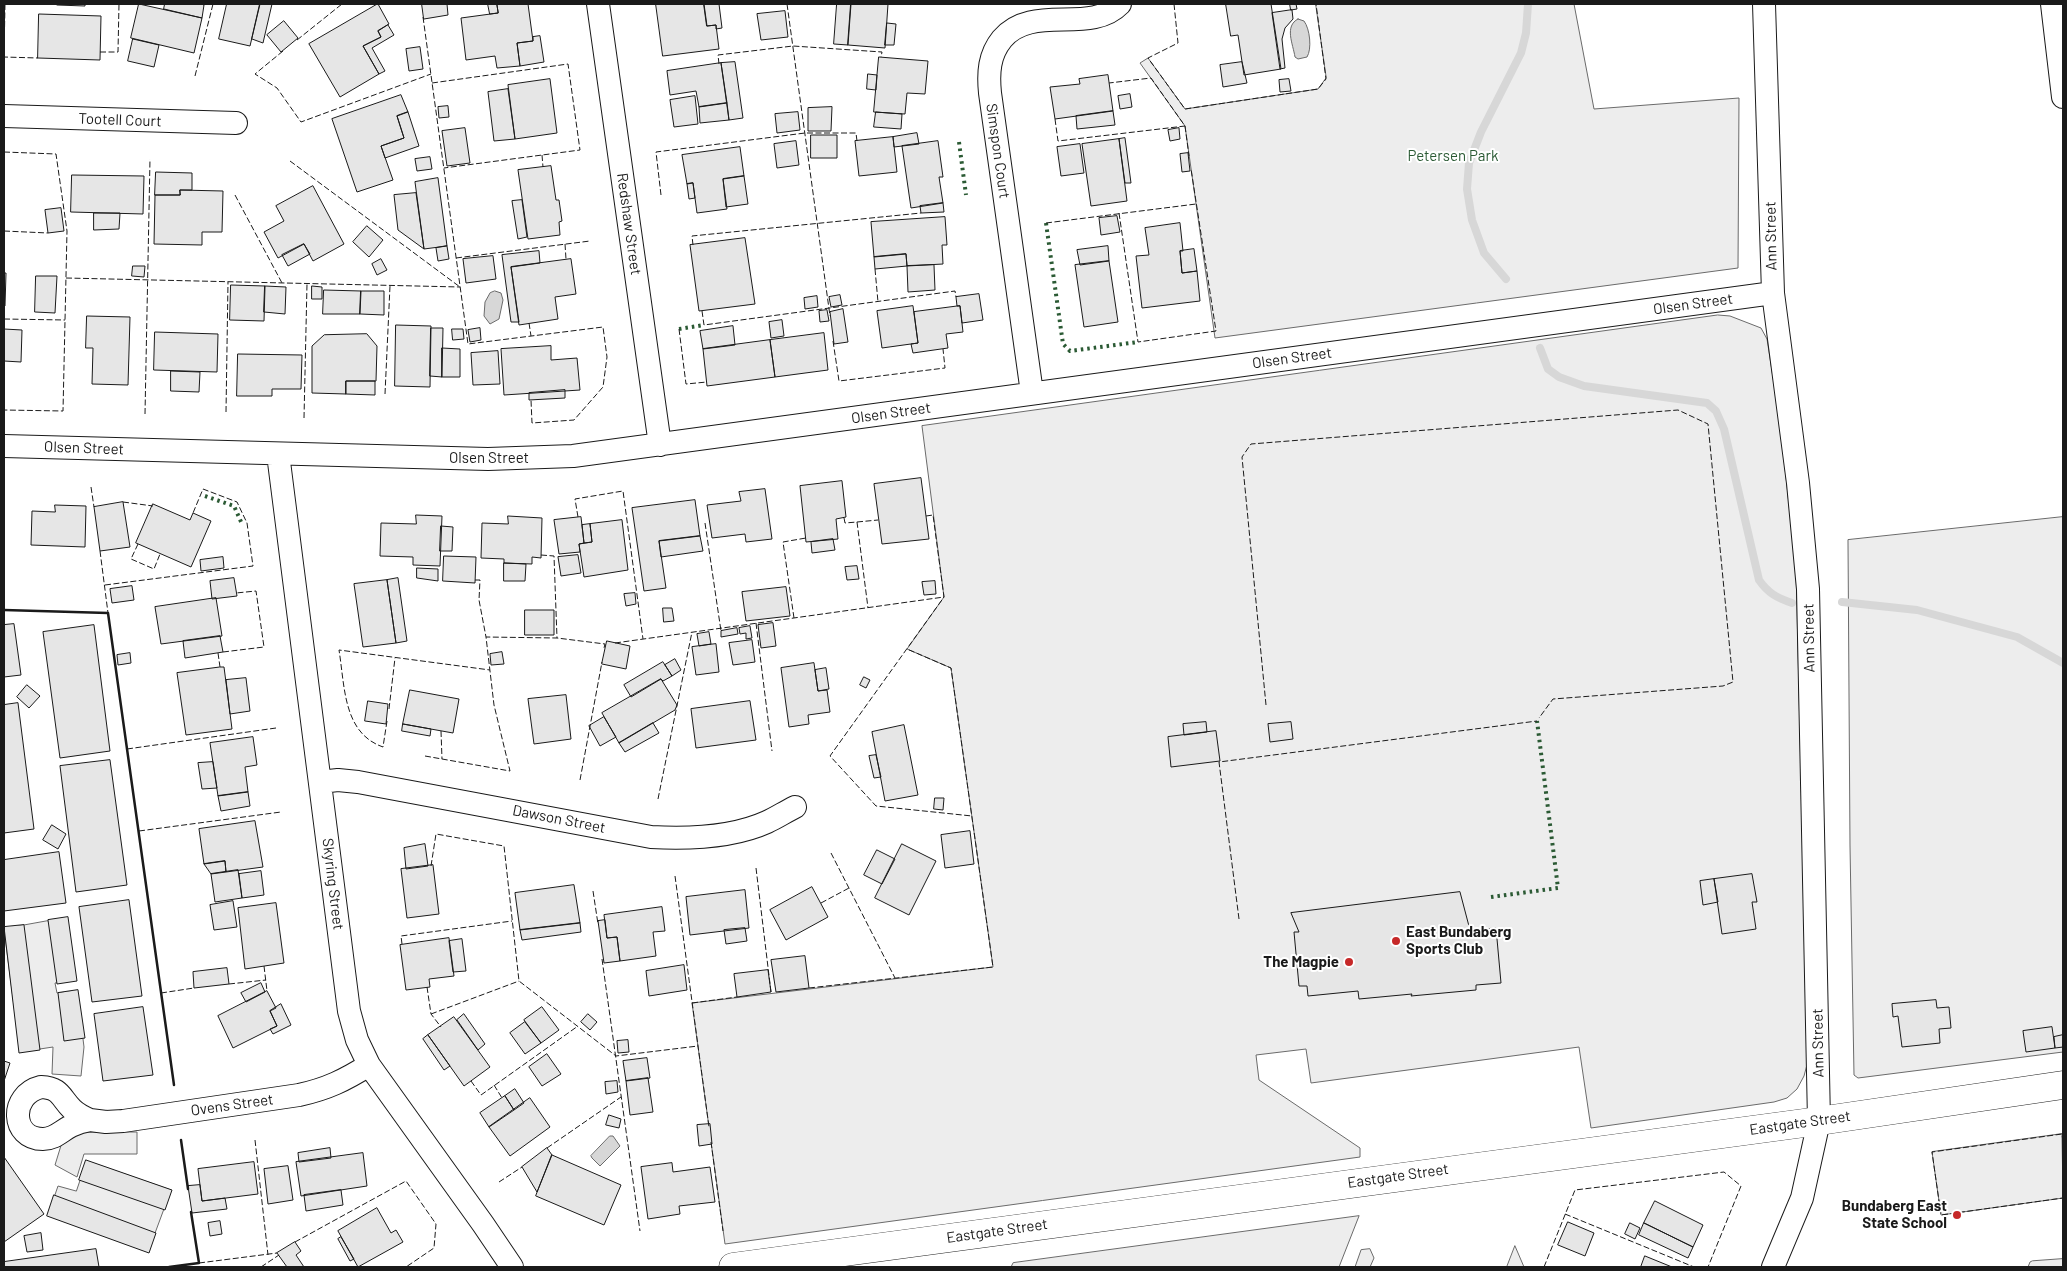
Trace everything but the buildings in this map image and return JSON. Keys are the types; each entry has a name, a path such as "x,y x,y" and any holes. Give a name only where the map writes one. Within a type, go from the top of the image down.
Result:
{"street":[{"name":"Redshaw Street","path":"598,4 660,445"},
{"name":"Simspon Court","path":"1032,393 990,93 988,74 991,57 998,44 1016,26 1046,20 1094,18 1110,12 1120,4"},
{"name":"Ann Street","path":"1764,4 1772,293 1798,483 1808,589 1819,1121 1802,1198 1772,1267"},
{"path":"2052,4 2063,97"},
{"name":"Tootell Court","path":"4,116 236,123"},
{"name":"Olsen Street","path":"4,446 488,459 573,456 1772,293"},
{"name":"Skyring Street","path":"278,454 349,1011 357,1040 369,1065 512,1267"},
{"name":"Dawson Street","path":"320,782 338,780 358,782 651,837 696,837 742,830 766,822 794,807"},
{"name":"Ovens Street","path":"90,1120 106,1122 123,1121 299,1095 324,1090 369,1065"},
{"name":"Eastgate Street","path":"733,1267 1819,1121 2063,1085"}],"shaded area":[{"name":"Petersen Park","path":"1316,4 1574,4 1594,109 1739,98 1738,268 1215,338 1185,126 1140,63 1148,58 1185,109 1318,89 1326,78"},
{"path":"1298,19 1304,21 1306,25 1310,44 1307,57 1298,59 1295,57 1290,31 1291,26"},
{"path":"495,291 501,293 503,300 499,319 490,324 484,316 485,302 490,293"},
{"path":"1718,315 1730,316 1761,328 1767,339 1780,422 1796,568 1808,1061 1804,1076 1797,1089 1787,1098 1774,1102 1591,1128 1579,1047 1311,1083 1306,1049 1256,1055 1259,1080 1360,1148 1360,1157 725,1244 692,1003 993,967 951,668 907,649 944,597 922,426"},
{"path":"2063,517 2063,1052 1858,1078 1854,1075 1848,540"},
{"path":"48,921 76,980 55,983 57,993 77,991 84,1047 81,1076 52,1074 53,1047 20,1052 4,929"},
{"path":"82,1132 137,1132 137,1154 84,1154 77,1177 55,1165 63,1139"},
{"path":"2062,1134 2063,1198 1941,1215 1932,1152"},
{"path":"610,1136 613,1136 620,1146 600,1166 591,1156"},
{"path":"87,1161 171,1190 148,1252 48,1215 58,1186 76,1191"},
{"path":"1359,1216 1339,1267 1011,1267 1013,1263"},
{"path":"1515,1246 1524,1267 1507,1267"},
{"path":"1370,1249 1374,1258 1370,1267 1355,1267 1361,1250"},
{"path":"2063,1259 2063,1267 2028,1267 2032,1261"}],"waterway":[{"path":"1506,279 1484,253 1472,220 1467,189 1469,163 1481,132 1521,53 1526,33 1528,4"},
{"path":"1540,348 1548,369 1559,377 1584,386 1707,403 1716,411 1724,429 1759,580 1773,594 1792,603"},
{"path":"1842,602 1917,610 2017,637 2063,663"}],"hedge":[{"path":"959,142 966,195"},
{"path":"1046,223 1063,344 1070,351 1138,342"},
{"path":"679,329 704,325"},
{"path":"205,496 234,506 242,524"},
{"path":"1491,897 1558,888 1537,721"}],"fence":[{"path":"5,4 4,57 38,58"},
{"path":"100,52 118,52 119,4"},
{"path":"195,76 213,4"},
{"path":"297,40 342,4"},
{"path":"787,4 830,316"},
{"path":"1174,4 1178,43 1148,58 1185,109 1318,89 1326,79 1316,4"},
{"path":"423,17 468,344 603,327 607,357 603,387 574,420 532,423 531,400"},
{"path":"719,64 718,55 793,46 882,52 881,57"},
{"path":"283,51 255,74 277,88 301,122 431,74"},
{"path":"432,83 568,64 580,150 444,168"},
{"path":"1055,119 1058,141 1185,126 1151,78 1109,83"},
{"path":"1185,126 1189,156"},
{"path":"661,195 656,152 805,133 856,133 857,141"},
{"path":"4,152 56,154 67,231 63,411 4,410"},
{"path":"542,155 543,167"},
{"path":"145,414 150,159"},
{"path":"290,161 460,287"},
{"path":"1119,213 1138,342 1216,331 1191,169"},
{"path":"235,195 282,283"},
{"path":"1046,223 1196,204"},
{"path":"693,245 692,236 921,213"},
{"path":"4,231 48,233"},
{"path":"456,258 590,241"},
{"path":"565,244 566,259"},
{"path":"875,269 878,302"},
{"path":"66,278 460,287"},
{"path":"226,412 228,282"},
{"path":"304,418 307,284"},
{"path":"385,394 390,286"},
{"path":"702,311 704,325 955,291 956,297"},
{"path":"4,319 65,320"},
{"path":"529,323 531,336"},
{"path":"679,329 686,384 707,382"},
{"path":"833,341 839,381 945,368 943,349"},
{"path":"1266,705 1242,457 1251,444 1678,410 1708,424 1733,682 1723,686 1553,699 1539,718"},
{"path":"91,487 94,507"},
{"path":"105,585 253,566 247,523 237,502 203,489 193,513"},
{"path":"578,517 575,499 623,491 643,639"},
{"path":"123,502 153,506"},
{"path":"926,516 933,515 944,597 830,756 876,806 972,816"},
{"path":"844,518 845,523 857,522 868,608"},
{"path":"857,522 878,520"},
{"path":"705,523 721,631"},
{"path":"794,618 783,542 806,538"},
{"path":"138,544 131,559 154,569 160,554"},
{"path":"100,551 108,613"},
{"path":"541,555 554,556 557,638"},
{"path":"475,580 480,580 479,600 486,637"},
{"path":"223,652 264,647 256,591 236,593"},
{"path":"615,643 944,597"},
{"path":"756,623 772,751"},
{"path":"658,799 692,632"},
{"path":"425,756 510,771 494,705 486,637 557,638 605,644 604,648"},
{"path":"809,988 993,967 951,668 907,649"},
{"path":"387,721 383,747 370,740 360,731 348,707 339,650 490,670"},
{"path":"218,653 220,667"},
{"path":"389,709 395,658"},
{"path":"580,780 602,662"},
{"path":"1239,919 1219,762 1537,721"},
{"path":"127,749 276,728"},
{"path":"441,731 442,759"},
{"path":"139,831 281,812"},
{"path":"431,866 436,834 504,846 519,981 616,1056 698,1046"},
{"path":"831,853 895,978"},
{"path":"756,868 771,992"},
{"path":"675,876 709,1127"},
{"path":"821,903 849,888"},
{"path":"593,891 598,924"},
{"path":"402,944 401,936 512,921"},
{"path":"602,959 640,1231"},
{"path":"264,966 267,991"},
{"path":"229,984 266,980"},
{"path":"431,1014 519,981"},
{"path":"427,987 431,1014 441,1027"},
{"path":"161,993 194,988"},
{"path":"692,1003 737,997"},
{"path":"471,1081 481,1095 578,1026"},
{"path":"494,1085 502,1098"},
{"path":"547,1148 621,1097"},
{"path":"2063,1142 2062,1134 1932,1152 1941,1215 2063,1198"},
{"path":"255,1140 268,1255"},
{"path":"711,1142 723,1231"},
{"path":"499,1182 522,1167"},
{"path":"1544,1267 1575,1190 1724,1172 1741,1186 1708,1267"},
{"path":"295,1242 406,1181 436,1224 434,1248 406,1267"},
{"path":"1565,1214 1694,1267"},
{"path":"199,1263 277,1253"},
{"path":"261,1267 279,1255"}],"wall":[{"path":"4,610 108,613 174,1085"},
{"path":"181,1140 188,1189"},
{"path":"169,1267 199,1263 191,1212"}],"place":[{"name":"East Bundaberg Sports Club","path":"1396,941"},
{"name":"The Magpie","path":"1349,962"},
{"name":"Bundaberg East State School","path":"1957,1215"}]}
